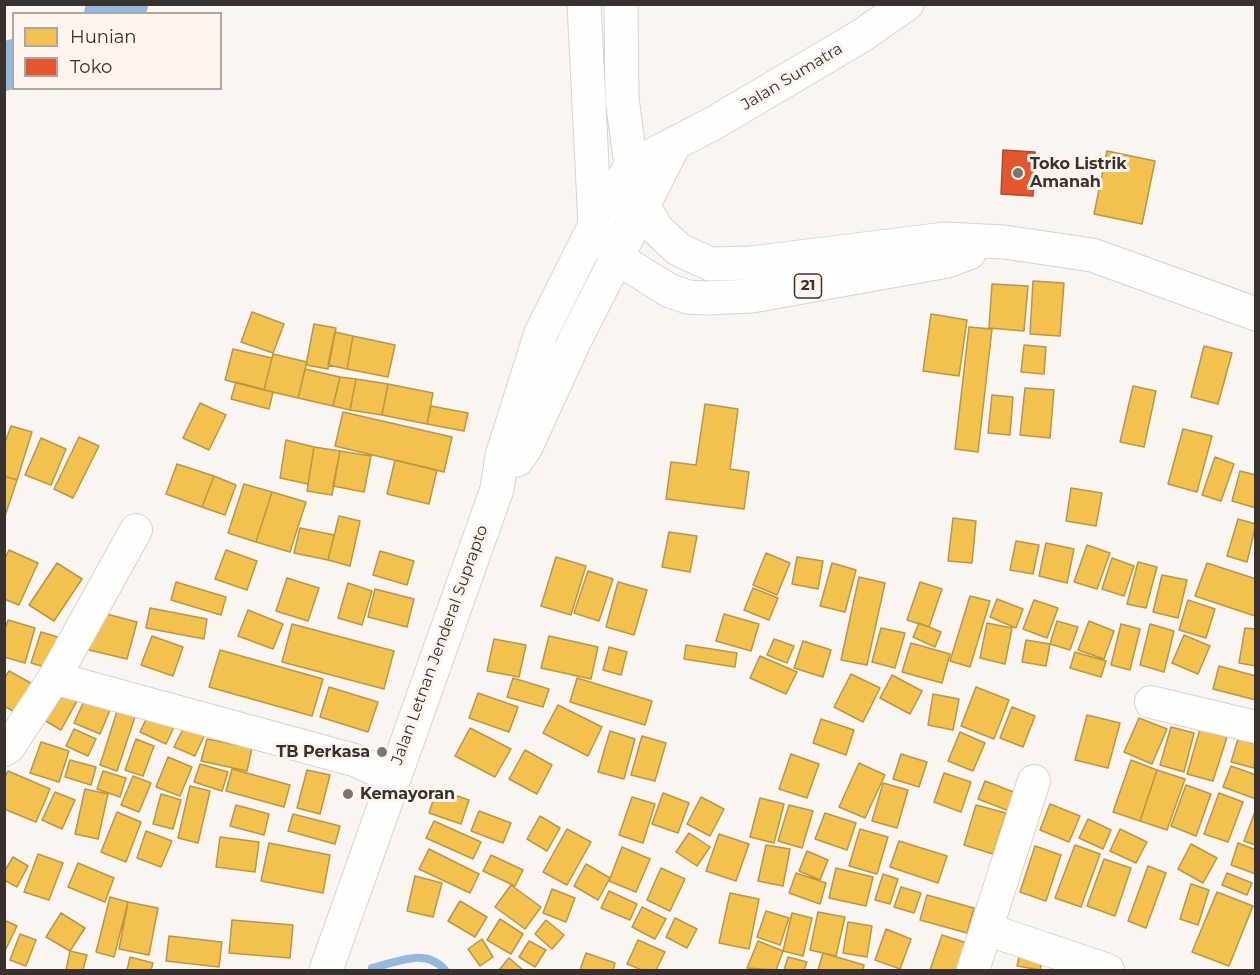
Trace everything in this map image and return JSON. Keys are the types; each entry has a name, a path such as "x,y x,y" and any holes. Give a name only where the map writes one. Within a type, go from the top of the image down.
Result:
{"main road":[{"path":"584,4 595,225"},
{"name":"21","path":"621,4 622,98 631,166 642,204 657,229 678,249 710,264 751,263 945,239 1005,242 1092,255 1256,314"},
{"name":"Jalan Sumatra","path":"631,166 674,145 861,36 907,4"},
{"name":"Jalan Letnan Jenderal Suprapto","path":"497,489 526,447 575,340 642,204 674,145"},
{"name":"Jalan Letnan Jenderal Suprapto","path":"326,970 392,777 497,489 502,456 541,333 595,225 631,166"},
{"name":"21","path":"595,225 617,258 670,291 688,297 705,298 752,296 947,261 1005,242"}],"street":[{"path":"4,750 9,747 54,678 136,530"},
{"path":"54,678 342,757 392,777"},
{"path":"1151,702 1256,727"},
{"path":"973,970 1034,781"},
{"path":"986,929 1108,970"}],"building: Hunian":[{"path":"1107,151 1155,161 1142,224 1094,214"},
{"path":"1033,281 1064,283 1060,336 1030,334"},
{"path":"992,284 1028,286 1024,331 989,328"},
{"path":"252,312 284,324 273,353 241,342"},
{"path":"931,314 967,320 959,376 923,371"},
{"path":"314,324 336,328 328,369 306,365"},
{"path":"969,327 992,329 978,452 955,449"},
{"path":"335,332 353,336 347,369 328,365"},
{"path":"353,336 395,345 388,377 347,369"},
{"path":"1024,345 1046,347 1044,374 1021,372"},
{"path":"1204,346 1232,353 1218,404 1191,397"},
{"path":"233,349 272,358 264,390 225,380"},
{"path":"273,354 307,362 298,398 264,390"},
{"path":"305,369 340,377 333,406 298,398"},
{"path":"340,377 356,379 350,410 333,406"},
{"path":"356,379 388,384 382,415 350,410"},
{"path":"236,382 273,392 269,409 231,399"},
{"path":"388,384 433,393 427,424 382,415"},
{"path":"1133,386 1156,391 1144,447 1120,442"},
{"path":"1025,388 1054,390 1050,438 1020,435"},
{"path":"992,395 1013,397 1010,435 988,433"},
{"path":"200,403 226,415 209,450 183,438"},
{"path":"705,404 738,409 730,469 749,472 744,509 666,499 671,462 696,465"},
{"path":"431,406 468,413 464,431 427,424"},
{"path":"343,412 452,437 444,472 335,446"},
{"path":"11,426 32,432 17,480 4,476 4,445"},
{"path":"1183,429 1212,436 1197,492 1168,484"},
{"path":"79,437 99,446 73,498 54,489"},
{"path":"41,438 66,449 51,485 25,475"},
{"path":"286,440 314,447 308,484 280,478"},
{"path":"314,447 340,451 332,495 307,491"},
{"path":"340,451 371,456 364,492 333,486"},
{"path":"1215,457 1234,464 1221,501 1202,495"},
{"path":"395,460 437,470 429,504 387,494"},
{"path":"177,464 214,476 202,507 166,494"},
{"path":"1240,471 1256,475 1256,508 1232,501"},
{"path":"4,476 17,480 4,519"},
{"path":"214,476 236,485 225,515 202,507"},
{"path":"244,484 272,492 256,542 228,533"},
{"path":"1071,488 1102,493 1096,526 1066,521"},
{"path":"272,492 306,502 290,552 256,542"},
{"path":"339,516 360,521 350,566 328,560"},
{"path":"953,518 976,521 972,563 948,561"},
{"path":"1238,519 1256,524 1247,562 1227,556"},
{"path":"300,528 334,535 328,560 294,553"},
{"path":"669,532 697,536 690,572 662,567"},
{"path":"1016,541 1039,545 1033,574 1010,570"},
{"path":"1046,543 1074,549 1067,583 1039,576"},
{"path":"1087,545 1110,553 1097,589 1074,582"},
{"path":"9,550 38,563 19,605 4,599 4,560"},
{"path":"226,550 257,561 247,590 215,579"},
{"path":"380,551 414,561 407,585 373,575"},
{"path":"766,553 790,563 777,595 753,585"},
{"path":"556,557 586,566 571,615 541,606"},
{"path":"797,557 823,561 818,589 792,584"},
{"path":"1112,558 1134,566 1124,596 1102,589"},
{"path":"1138,562 1157,567 1146,608 1127,604"},
{"path":"57,563 82,579 54,621 29,605"},
{"path":"832,563 856,570 845,612 820,606"},
{"path":"1207,563 1256,579 1255,616 1195,596"},
{"path":"588,571 613,579 599,621 574,613"},
{"path":"1162,575 1187,580 1178,618 1153,612"},
{"path":"859,577 885,583 867,665 841,660"},
{"path":"287,578 319,588 308,621 276,611"},
{"path":"176,582 226,597 221,615 171,600"},
{"path":"618,582 647,590 634,635 606,627"},
{"path":"920,582 942,589 929,627 907,620"},
{"path":"348,583 372,591 362,625 338,618"},
{"path":"753,588 778,598 769,620 744,610"},
{"path":"375,589 414,599 407,627 368,617"},
{"path":"970,596 990,601 970,667 950,661"},
{"path":"997,599 1023,609 1016,628 990,617"},
{"path":"1034,600 1058,608 1047,638 1023,629"},
{"path":"1188,600 1215,609 1206,638 1179,630"},
{"path":"150,608 207,619 204,639 146,628"},
{"path":"248,610 283,624 273,649 238,636"},
{"path":"99,612 137,622 127,659 89,650"},
{"path":"724,614 759,624 751,651 716,641"},
{"path":"8,620 35,628 25,663 4,657 4,632"},
{"path":"1057,621 1078,627 1070,650 1050,644"},
{"path":"1089,621 1114,631 1104,659 1078,650"},
{"path":"919,623 941,632 935,647 913,637"},
{"path":"987,623 1012,628 1005,664 980,658"},
{"path":"292,624 394,651 384,689 282,662"},
{"path":"1121,624 1140,629 1130,670 1111,665"},
{"path":"1150,624 1174,631 1164,672 1140,665"},
{"path":"881,628 905,633 895,668 872,662"},
{"path":"1245,628 1256,629 1256,666 1239,663"},
{"path":"41,632 61,638 51,669 31,663"},
{"path":"1184,635 1210,646 1198,674 1172,663"},
{"path":"152,636 183,647 173,676 141,665"},
{"path":"549,636 598,647 591,679 541,668"},
{"path":"494,639 526,645 519,677 487,671"},
{"path":"774,639 794,646 787,663 767,655"},
{"path":"1026,640 1050,644 1046,666 1022,662"},
{"path":"803,641 831,650 823,677 794,668"},
{"path":"911,643 950,654 942,683 902,672"},
{"path":"686,645 737,653 735,667 684,659"},
{"path":"609,647 627,652 621,675 603,670"},
{"path":"220,650 323,679 312,716 209,687"},
{"path":"1075,652 1106,661 1101,677 1070,668"},
{"path":"760,656 797,672 786,694 750,678"},
{"path":"1219,666 1256,676 1256,700 1213,689"},
{"path":"9,671 36,686 20,715 4,706 4,679"},
{"path":"851,674 880,688 863,722 834,707"},
{"path":"892,675 922,691 910,714 880,698"},
{"path":"513,678 549,689 543,707 507,697"},
{"path":"577,678 652,701 645,725 570,702"},
{"path":"329,687 378,702 368,732 320,717"},
{"path":"976,687 1009,700 994,739 961,726"},
{"path":"60,691 77,701 61,730 44,720"},
{"path":"88,692 113,703 100,734 74,723"},
{"path":"478,693 518,707 509,732 469,718"},
{"path":"933,694 959,699 953,730 928,725"},
{"path":"119,705 137,711 117,771 100,765"},
{"path":"558,705 602,727 588,756 543,733"},
{"path":"1012,707 1035,716 1023,747 1000,738"},
{"path":"149,713 175,725 166,744 140,732"},
{"path":"1087,715 1120,723 1108,768 1075,760"},
{"path":"1139,718 1167,729 1152,764 1124,752"},
{"path":"821,719 854,730 846,755 813,743"},
{"path":"185,725 205,734 195,756 174,747"},
{"path":"1171,727 1194,733 1184,772 1160,765"},
{"path":"470,728 511,749 495,777 455,756"},
{"path":"74,729 96,739 88,756 66,746"},
{"path":"1200,729 1227,737 1213,781 1187,774"},
{"path":"610,731 635,739 624,779 598,772"},
{"path":"960,732 985,743 973,771 948,761"},
{"path":"642,736 666,743 655,781 631,775"},
{"path":"136,739 154,746 143,776 125,770"},
{"path":"207,739 252,748 247,771 201,761"},
{"path":"1238,739 1256,744 1254,768 1231,762"},
{"path":"41,742 69,751 59,782 30,773"},
{"path":"525,750 552,765 537,794 509,779"},
{"path":"791,754 819,764 807,798 779,789"},
{"path":"901,754 927,762 919,787 893,779"},
{"path":"168,757 192,767 180,796 156,787"},
{"path":"70,760 96,767 91,785 65,777"},
{"path":"1131,760 1157,770 1140,821 1113,812"},
{"path":"859,763 885,775 865,818 839,807"},
{"path":"200,764 228,772 222,791 194,782"},
{"path":"1231,766 1256,775 1256,799 1223,787"},
{"path":"232,769 290,785 284,807 226,791"},
{"path":"307,770 330,775 320,814 297,808"},
{"path":"1157,770 1185,779 1167,830 1140,821"},
{"path":"8,771 50,789 36,822 4,809 4,779"},
{"path":"103,771 126,778 120,797 97,789"},
{"path":"944,773 971,782 961,812 934,802"},
{"path":"133,776 151,783 139,812 121,805"},
{"path":"985,781 1024,796 1017,814 978,799"},
{"path":"883,783 908,790 897,828 872,821"},
{"path":"1186,785 1211,794 1196,836 1171,826"},
{"path":"190,786 210,791 198,843 178,838"},
{"path":"85,789 108,794 98,839 75,834"},
{"path":"437,789 469,800 461,824 429,813"},
{"path":"55,792 75,800 62,829 42,820"},
{"path":"663,793 689,803 678,833 652,824"},
{"path":"1219,793 1243,802 1228,842 1204,834"},
{"path":"161,794 181,800 173,829 153,824"},
{"path":"632,797 655,804 643,843 619,835"},
{"path":"701,797 724,809 710,836 687,824"},
{"path":"760,798 784,804 774,843 750,837"},
{"path":"1050,804 1080,816 1069,842 1040,830"},
{"path":"236,805 269,814 264,835 230,826"},
{"path":"789,805 813,811 802,848 778,841"},
{"path":"976,805 1006,813 993,854 964,845"},
{"path":"1256,809 1256,845 1244,841"},
{"path":"479,811 511,823 503,843 471,831"},
{"path":"117,812 141,822 126,862 101,852"},
{"path":"825,813 856,823 847,850 815,839"},
{"path":"293,814 340,826 335,844 288,831"},
{"path":"540,816 560,828 547,851 527,839"},
{"path":"1088,819 1111,830 1103,849 1079,838"},
{"path":"434,821 481,842 473,859 426,838"},
{"path":"567,829 591,842 567,885 543,872"},
{"path":"860,829 888,837 877,874 849,866"},
{"path":"1120,829 1147,842 1136,863 1110,851"},
{"path":"146,831 172,841 161,867 137,858"},
{"path":"689,833 710,847 697,866 676,852"},
{"path":"719,834 749,844 736,881 706,871"},
{"path":"220,837 259,842 255,872 216,867"},
{"path":"899,841 947,856 938,883 890,867"},
{"path":"269,843 330,855 323,893 261,881"},
{"path":"1238,843 1256,850 1256,874 1231,865"},
{"path":"1191,844 1217,858 1203,883 1178,869"},
{"path":"766,845 790,849 783,886 758,881"},
{"path":"1075,845 1100,854 1081,907 1055,898"},
{"path":"1035,846 1061,855 1046,901 1020,892"},
{"path":"622,847 650,859 636,892 609,881"},
{"path":"429,849 479,874 470,893 419,869"},
{"path":"807,851 828,860 820,880 799,871"},
{"path":"38,854 63,863 49,900 24,892"},
{"path":"491,855 523,870 515,886 483,871"},
{"path":"13,857 28,866 17,887 4,880 4,872"},
{"path":"1104,859 1131,868 1115,916 1087,906"},
{"path":"78,863 114,878 105,902 68,887"},
{"path":"586,864 610,878 598,900 574,886"},
{"path":"1148,866 1166,873 1146,928 1128,921"},
{"path":"661,868 685,879 670,911 647,900"},
{"path":"836,868 873,877 866,906 829,898"},
{"path":"796,873 826,883 820,904 789,893"},
{"path":"1227,873 1252,883 1247,895 1222,885"},
{"path":"883,874 898,879 890,904 875,900"},
{"path":"415,876 442,883 433,917 407,911"},
{"path":"1191,884 1209,890 1198,925 1180,919"},
{"path":"511,885 541,907 525,929 495,907"},
{"path":"901,887 921,893 914,913 894,907"},
{"path":"552,889 575,898 566,922 543,913"},
{"path":"609,891 637,904 630,920 601,908"},
{"path":"1217,892 1253,906 1229,966 1192,952"},
{"path":"730,893 759,899 749,949 719,943"},
{"path":"927,895 974,908 967,933 920,920"},
{"path":"110,897 128,902 114,957 96,952"},
{"path":"460,901 487,917 475,937 448,921"},
{"path":"128,902 158,908 149,955 119,949"},
{"path":"642,907 666,919 655,939 632,927"},
{"path":"766,911 789,918 780,945 757,937"},
{"path":"818,912 845,917 836,956 810,950"},
{"path":"61,913 85,928 70,951 46,937"},
{"path":"792,913 812,918 803,956 783,951"},
{"path":"675,918 697,929 687,948 666,937"},
{"path":"500,919 523,934 511,954 487,940"},
{"path":"4,920 17,926 4,953"},
{"path":"232,920 293,925 290,958 229,953"},
{"path":"546,920 564,935 552,949 535,934"},
{"path":"848,922 872,926 867,957 843,953"},
{"path":"886,929 911,939 900,969 875,960"},
{"path":"20,934 36,940 26,966 10,960"},
{"path":"942,935 970,944 961,970 930,970"},
{"path":"169,936 222,942 219,967 166,961"},
{"path":"482,939 493,957 480,966 468,949"},
{"path":"638,940 665,952 656,970 642,970 627,964"},
{"path":"529,941 546,950 535,967 519,957"},
{"path":"758,941 783,951 776,970 747,968"},
{"path":"1021,948 1044,953 1040,970 1017,966"},
{"path":"70,951 87,955 83,970 66,970"},
{"path":"586,953 615,963 613,970 580,970"},
{"path":"823,953 864,965 863,970 818,970"},
{"path":"130,957 153,963 151,970 127,970"},
{"path":"788,957 807,962 804,970 784,970"},
{"path":"509,958 523,970 499,970"}],"building: Toko":[{"name":"Toko Listrik Amanah","path":"1003,150 1035,152 1033,196 1001,194"}],"waterway":[{"path":"111,12 124,4"},
{"path":"4,67 12,64"},
{"path":"372,968 411,958 420,958 429,959 445,970"}],"place":[{"name":"Toko Listrik Amanah","path":"1018,173"},
{"name":"TB Perkasa","path":"382,752"},
{"name":"Kemayoran","path":"348,794"}]}
